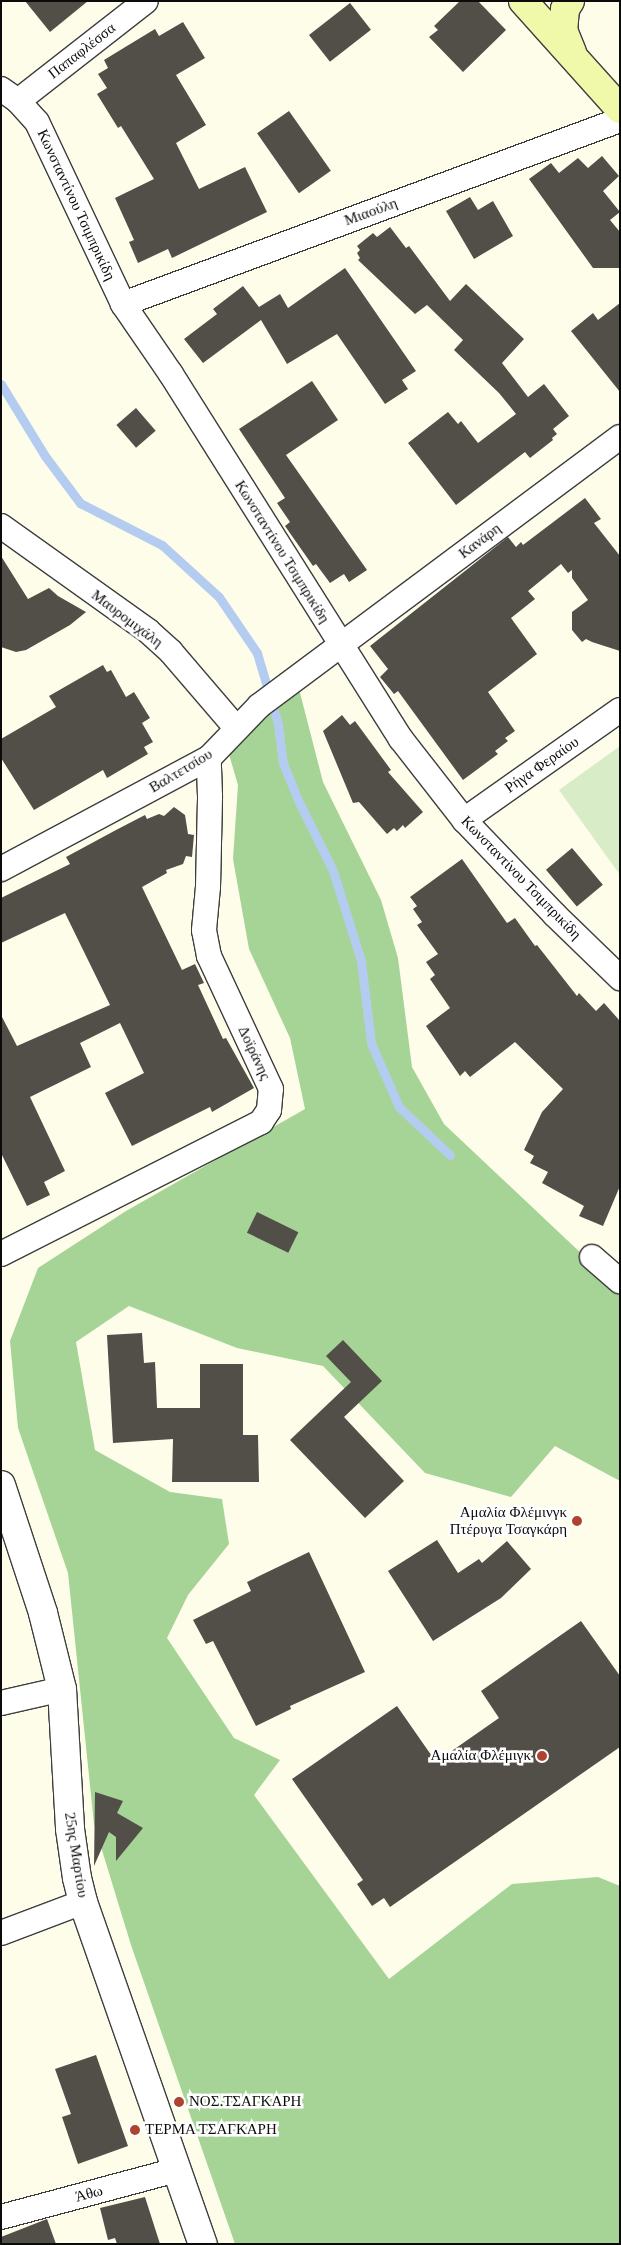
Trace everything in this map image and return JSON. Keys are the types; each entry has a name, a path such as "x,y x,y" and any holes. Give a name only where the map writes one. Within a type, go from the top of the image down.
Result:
{"main road":[{"path":"524,1 620,108"},
{"path":"570,1 565,9 563,30 573,56"}],"street":[{"name":"Παπαφλέσσα","path":"9,95 146,1"},
{"name":"Κωνσταντίνου Τσιμπρικίδη","path":"9,95 37,122 123,304 171,374 401,739 464,820 555,915 620,978"},
{"name":"Μιαούλη","path":"123,304 620,120"},
{"name":"Κανάρη","path":"341,645 620,437"},
{"name":"Μαυρομιχάλη","path":"1,526 148,631 171,652 237,729"},
{"name":"Βαλτετσίου","path":"1,869 209,758 259,706 341,645"},
{"name":"Ρήγα Φεραίου","path":"464,820 620,710"},
{"name":"Δοϊράνης","path":"1,1254 261,1122 270,1110 270,1089 212,962 204,930 208,887 209,758"},
{"path":"592,1257 620,1281"},
{"name":"25ης Μαρτίου","path":"1,1485 43,1613 62,1689 70,1829 77,1878 83,1902 203,2244"},
{"path":"1,1703 62,1689"},
{"path":"1,1933 83,1902"},
{"name":"Άθω","path":"1,2217 177,2170"}],"green space":[{"path":"298,685 323,782 381,900 398,958 412,1067 444,1124 620,1290 620,1481 555,1446 511,1497 425,1473 323,1366 237,1348 129,1306 76,1342 95,1450 170,1492 222,1499 229,1544 188,1595 167,1638 234,1738 280,1760 254,1795 389,1979 512,1884 598,1877 620,1886 620,2244 235,2244 131,1945 94,1824 68,1573 18,1428 10,1341 38,1268 126,1211 305,1109 290,1038 249,949 233,859 238,785 228,751"},
{"path":"620,746 620,875 559,790"}],"building":[{"path":"25,1 88,1 50,32"},
{"path":"460,1 478,1 506,30 463,72 429,37 438,30 434,26"},
{"path":"350,3 371,30 330,62 309,35"},
{"path":"183,22 205,58 176,75 206,125 176,143 199,189 245,167 267,212 172,258 168,249 138,263 129,242 134,240 115,198 154,179 121,126 118,128 97,94 107,88 98,74 108,68 104,60 155,29 159,36"},
{"path":"289,111 331,171 299,193 257,133"},
{"path":"602,156 619,176 603,191 620,212 610,220 620,232 620,268 593,268 529,179 551,163 559,173 578,158 588,168"},
{"path":"470,197 478,210 493,201 513,236 474,259 446,211"},
{"path":"390,227 406,248 409,246 450,301 466,284 524,339 502,363 528,397 544,384 569,416 553,429 557,434 552,438 553,440 530,458 525,452 456,505 408,443 448,412 458,424 461,421 478,443 516,414 499,393 454,350 463,340 427,305 415,314 358,260 360,258 357,253 360,250 357,246 373,233 377,237"},
{"path":"345,268 416,371 402,380 408,389 385,404 337,334 287,364 261,320 203,363 184,339 217,314 213,309 243,286 259,307 280,294 288,308"},
{"path":"620,303 620,392 571,331 593,313 598,320"},
{"path":"312,381 338,420 286,455 367,570 349,582 344,574 330,583 316,564 313,566 285,526 290,522 277,503 285,498 239,429"},
{"path":"136,408 156,431 136,448 116,425"},
{"path":"585,498 601,519 594,523 620,556 620,651 586,639 582,642 572,630 572,612 588,600 572,578 572,570 568,573 561,564 528,591 535,599 511,618 537,654 488,692 515,731 505,738 508,741 495,751 498,754 463,780 398,691 394,694 380,677 388,669 370,646 508,537 516,547 521,542 523,545"},
{"path":"1,556 28,599 49,588 58,596 86,612 70,625 26,650 16,652 1,647"},
{"path":"103,665 107,672 111,670 126,697 134,692 150,718 142,723 153,742 144,747 148,754 107,778 103,770 34,810 1,758 1,739 56,707 49,696"},
{"path":"342,715 350,725 355,721 391,770 388,772 423,812 405,828 403,825 397,831 394,828 387,834 359,802 353,803 323,731"},
{"path":"174,807 185,815 188,834 194,835 192,857 186,856 183,864 166,870 167,873 142,887 182,970 195,964 204,983 198,985 223,1039 226,1038 254,1088 212,1112 210,1107 132,1146 105,1093 144,1073 120,1023 80,1043 91,1067 30,1097 65,1171 44,1182 50,1195 27,1206 1,1153 1,1015 17,1046 110,1005 65,913 1,943 1,898 70,864 66,857 116,830 145,815 147,819 159,814 164,816"},
{"path":"572,848 603,885 577,907 546,870"},
{"path":"462,859 507,923 515,918 535,946 537,945 577,996 579,993 596,1011 604,1003 620,1021 620,1186 603,1226 579,1216 584,1206 542,1183 548,1172 530,1163 534,1156 524,1150 542,1112 563,1089 515,1042 470,1077 465,1071 460,1076 426,1026 450,1008 430,979 435,975 426,962 438,954 417,925 422,922 413,909 417,906 410,897"},
{"path":"257,1212 298,1232 288,1253 247,1233"},
{"path":"142,1333 144,1363 155,1362 157,1408 200,1408 200,1364 243,1364 243,1435 258,1435 259,1482 172,1482 173,1439 113,1443 107,1335"},
{"path":"343,1340 382,1381 344,1417 404,1481 365,1518 290,1440 351,1382 326,1356"},
{"path":"437,1540 458,1573 479,1559 482,1563 507,1541 531,1569 501,1598 433,1641 388,1571"},
{"path":"309,1552 365,1672 290,1706 291,1709 256,1726 213,1641 206,1644 193,1620 251,1591 247,1582"},
{"name":"Αμαλία Φλέμιγκ","path":"581,1621 620,1676 620,1747 390,1907 384,1898 372,1906 357,1884 363,1880 292,1779 397,1706 436,1762 499,1718 481,1691"},
{"path":"95,1792 123,1801 117,1813 143,1828 116,1861 116,1837 109,1832 94,1866"},
{"path":"96,2055 128,2146 78,2164 62,2117 71,2114 55,2069"},
{"path":"145,2197 160,2244 117,2244 115,2238 108,2240 100,2208"},
{"path":"47,2219 56,2244 1,2244 1,2237"}],"waterway":[{"path":"1,384 45,456 80,503 162,545 219,597 257,653 278,724 283,763 297,798 333,871 361,961 371,1043 399,1107 450,1155"}],"place":[{"name":"Αμαλία Φλέμινγκ Πτέρυγα Τσαγκάρη","path":"577,1521"},
{"name":"Αμαλία Φλέμιγκ","path":"542,1756"},
{"name":"ΝΟΣ.ΤΣΑΓΚΑΡΗ","path":"179,2102"},
{"name":"ΤΕΡΜΑ ΤΣΑΓΚΑΡΗ","path":"135,2130"}]}
